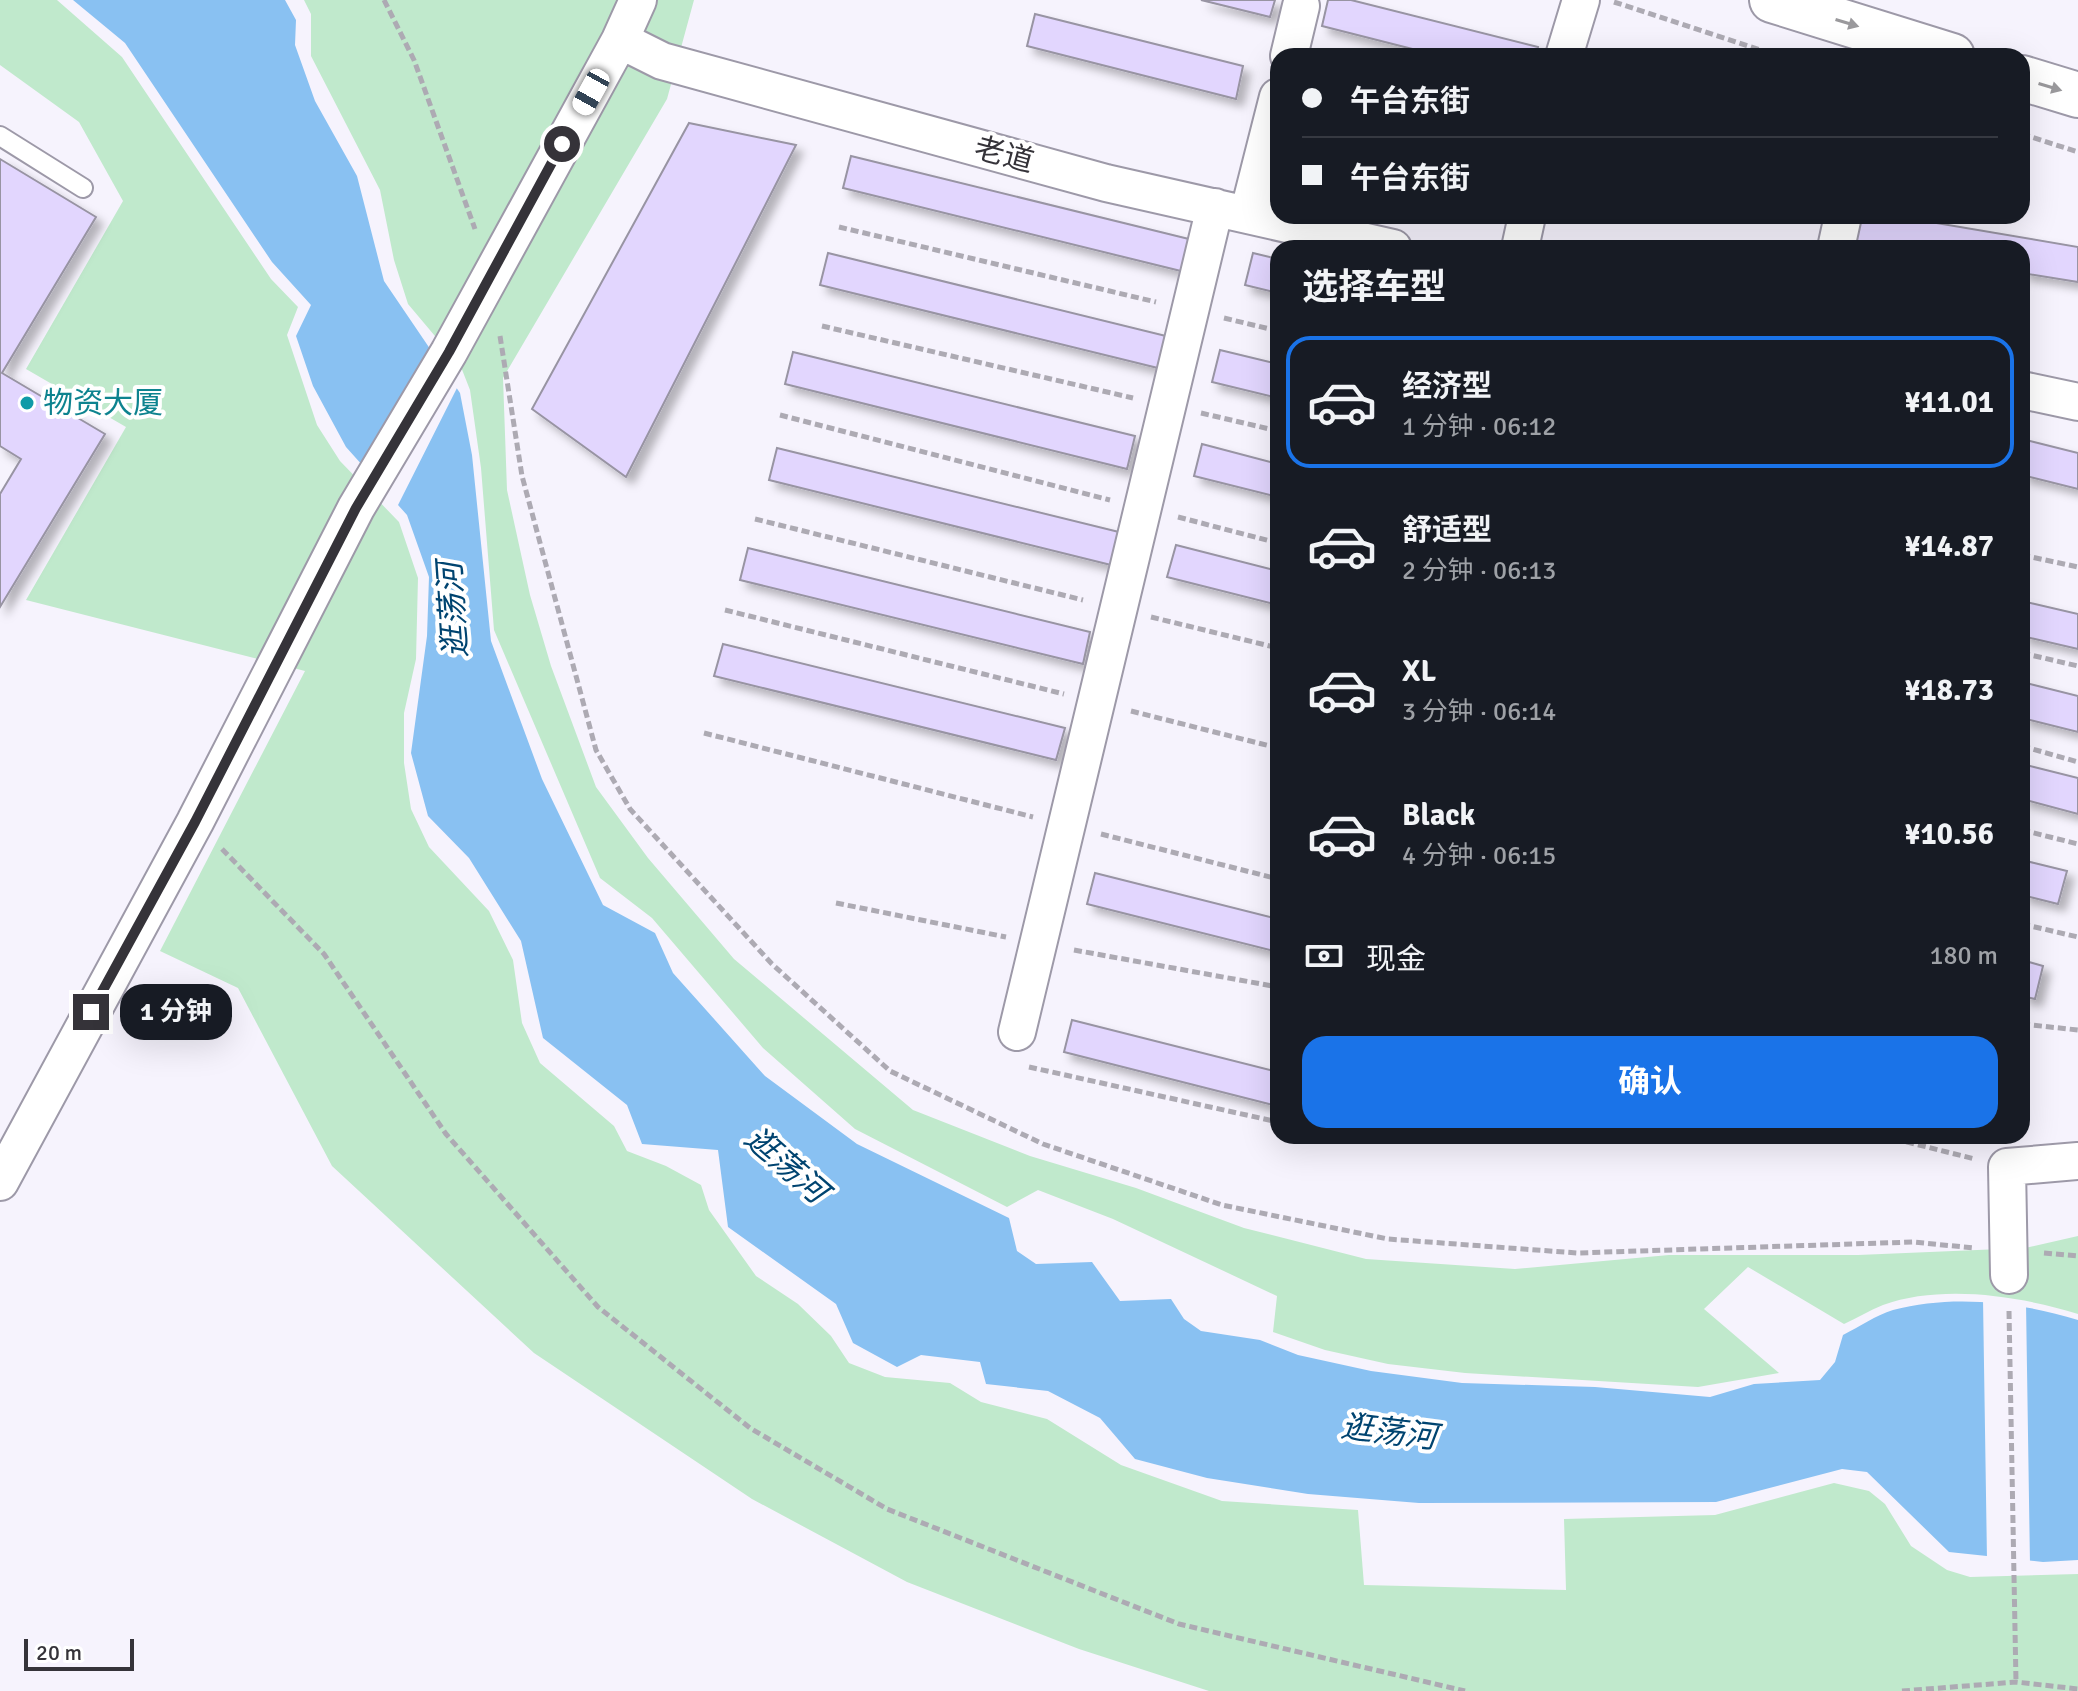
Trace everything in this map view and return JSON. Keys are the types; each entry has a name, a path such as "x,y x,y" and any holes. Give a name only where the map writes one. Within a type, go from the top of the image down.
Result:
{"street":[{"path":"0,1182 195,822 356,508 449,352 620,40 638,0"},
{"path":"1566,48 1581,0"},
{"path":"1772,0 1926,48"},
{"path":"1291,48 1301,6"},
{"name":"老道","path":"620,40 662,61 1106,183 1270,220"},
{"path":"2030,80 2078,95"},
{"path":"1017,1032 1190,310 1270,116"},
{"name":"老道","path":"1288,224 1358,240"},
{"path":"2030,392 2078,402"},
{"path":"2010,1259 2007,1167 2078,1161"}],"lane":[{"path":"0,136 83,188"}],"path":[{"path":"396,0 386,3 414,60 490,273 522,476 596,750 630,809 762,953 890,1071 1043,1144 1222,1205 1388,1239 1577,1253 1913,1242 2010,1259 2078,1256"},
{"path":"1609,0 1755,48"},
{"path":"2030,137 2078,152"},
{"path":"839,227 1270,329"},
{"path":"822,326 1270,429"},
{"path":"780,415 1270,541"},
{"path":"755,519 1270,646"},
{"path":"2030,557 2078,567"},
{"path":"725,610 1270,746"},
{"path":"2030,655 2078,666"},
{"path":"704,733 1270,877"},
{"path":"2030,748 2078,762"},
{"path":"195,822 324,954 446,1134 598,1307 750,1428 887,1509 1179,1624 1465,1691"},
{"path":"2030,832 2078,844"},
{"path":"836,903 1270,986"},
{"path":"2030,926 2078,937"},
{"path":"2030,1025 2078,1030"},
{"path":"1017,1032 1006,1062 1270,1120"},
{"path":"1915,1144 2007,1167"},
{"path":"2010,1259 2016,1682"},
{"path":"1902,1691 2016,1682 2078,1689"}],"green space":[{"path":"0,0 57,0 122,57 271,279 298,307 287,335 317,425 340,461 399,522 418,578 416,659 404,713 404,763 411,809 429,847 489,911 513,960 522,1023 540,1063 614,1126 627,1151 666,1166 701,1185 709,1210 756,1276 798,1304 831,1336 849,1363 885,1377 950,1383 981,1402 1047,1419 1121,1465 1222,1501 1358,1510 1364,1585 1566,1590 1564,1519 1715,1515 1834,1483 1869,1491 1885,1504 1911,1546 1947,1570 1970,1577 2078,1574 2078,1691 1209,1691 1079,1649 907,1582 752,1499 534,1353 332,1166 238,988 160,951 305,671 26,600 126,427 26,369 123,201 79,122 0,65"},
{"path":"304,0 694,0 667,99 503,378 507,490 530,595 551,666 596,787 648,858 734,959 913,1110 1030,1156 1136,1188 1244,1228 1366,1259 1515,1269 1669,1255 1858,1255 2025,1248 2078,1236 2078,1314 2006,1298 1930,1295 1883,1305 1844,1324 1748,1267 1704,1309 1779,1373 1698,1387 1465,1373 1388,1364 1325,1350 1273,1332 1277,1296 1113,1219 1038,1190 1007,1207 855,1129 763,1048 652,918 600,878 494,630 481,468 470,390 461,367 408,304 394,260 380,190 311,56 311,14"}],"water":[{"name":"逛荡河","path":"73,0 285,0 296,20 295,45 315,101 357,176 384,281 460,393 472,455 491,641 542,779 603,905 655,933 673,973 765,1076 857,1144 1009,1218 1017,1251 1036,1264 1092,1262 1120,1301 1171,1299 1184,1319 1201,1331 1260,1340 1298,1355 1371,1371 1462,1383 1595,1387 1710,1397 1754,1384 1820,1380 1835,1362 1843,1335 1887,1312 1916,1305 1986,1302 2078,1320 2078,1560 2043,1562 1949,1552 1867,1472 1842,1469 1716,1502 1419,1503 1308,1494 1207,1478 1135,1459 1100,1418 1048,1391 986,1384 980,1362 921,1355 897,1367 853,1343 836,1304 728,1227 718,1150 642,1144 627,1105 543,1038 521,941 469,858 428,816 411,753 427,636 429,577 407,515 346,447 313,386 296,336 311,305 272,262 125,43"}],"pier":[{"path":"431,344 459,384 396,509 363,473"},
{"path":"1983,1299 2026,1303 2030,1565 1987,1560"}],"building":[{"path":"1201,0 1275,0 1270,17"},
{"path":"1328,0 1351,0 1538,47 1409,48 1322,26"},
{"path":"1035,14 1243,66 1236,99 1027,46"},
{"path":"689,123 796,145 626,477 532,409"},
{"path":"851,156 1193,240 1185,272 843,188"},
{"name":"物资大厦","path":"0,159 96,217 2,373 105,434 0,607 0,494 21,459 0,446"},
{"path":"1858,224 1942,224 2078,247 2078,282 2030,274 2030,240 1855,240"},
{"path":"828,253 1170,337 1162,369 820,285"},
{"path":"1253,253 1270,257 1270,291 1245,285"},
{"path":"1220,350 1270,362 1270,396 1212,382"},
{"path":"793,352 1135,436 1127,469 785,384"},
{"path":"2030,441 2078,453 2078,489 2030,477"},
{"path":"1202,444 1270,462 1270,495 1194,476"},
{"path":"777,448 1119,532 1111,565 769,480"},
{"path":"1176,545 1270,569 1270,603 1167,577"},
{"path":"748,548 1090,632 1083,664 740,580"},
{"path":"2030,603 2078,614 2078,649 2030,638"},
{"path":"723,644 1065,728 1056,760 714,676"},
{"path":"2030,684 2078,696 2078,732 2030,720"},
{"path":"2030,766 2078,778 2078,814 2030,801"},
{"path":"2030,862 2067,871 2058,904 2030,897"},
{"path":"1095,873 1270,917 1270,950 1087,904"},
{"path":"2030,962 2043,966 2035,999 2030,998"},
{"path":"1072,1020 1270,1070 1270,1104 1064,1052"}],"place":[{"name":"物资大厦","path":"27,403"}],"route":[{"path":"91,1012 195,822 356,508 449,352 562,144"}]}
